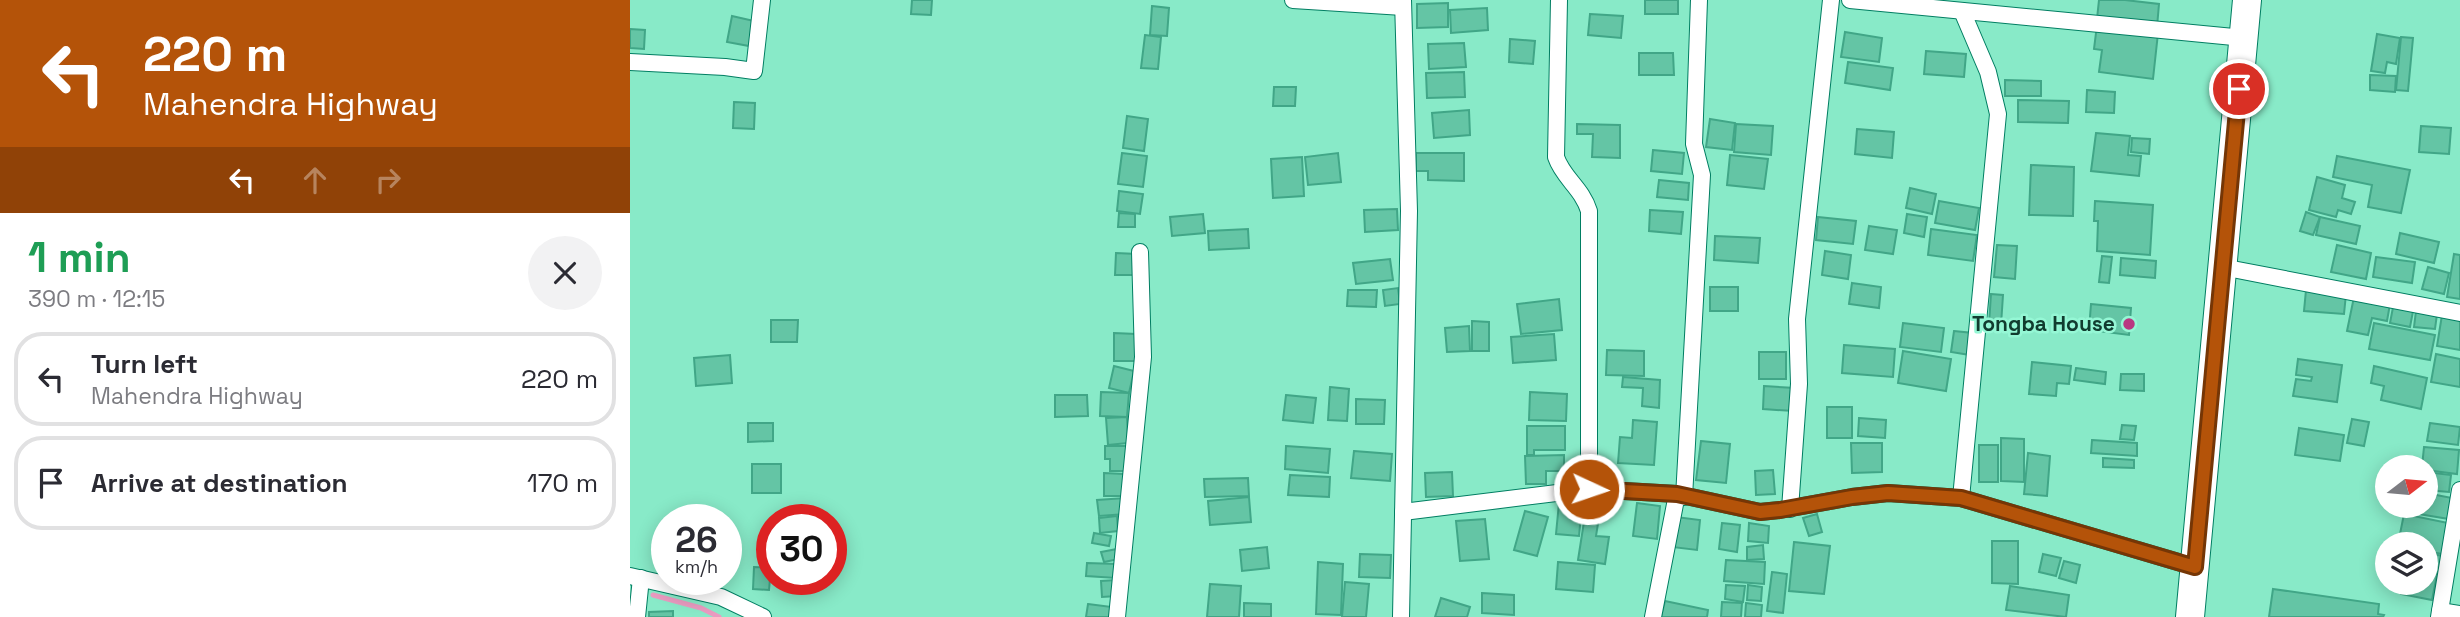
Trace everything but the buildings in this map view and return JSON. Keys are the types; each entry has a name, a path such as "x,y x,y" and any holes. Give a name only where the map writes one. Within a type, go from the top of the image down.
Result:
{"highway":[{"path":"2190,617 2247,0"}],"street":[{"path":"630,62 754,71 762,0"},
{"path":"1293,0 1403,3 1409,211 1401,617"},
{"path":"1559,0 1556,157 1559,168 1578,187 1590,211 1589,489"},
{"path":"1653,617 1681,495 1702,175 1693,144 1699,0"},
{"path":"1790,509 1799,384 1797,319 1831,0"},
{"path":"1850,0 2244,38"},
{"path":"1961,498 1998,114 1988,72 1962,11"},
{"path":"1117,617 1143,357 1140,252"},
{"path":"2222,267 2460,313"},
{"path":"1403,512 1589,489 1681,495 1760,512 1888,493 1961,498 2195,567"},
{"path":"2460,494 2440,614 2460,614"},
{"path":"637,617 635,577 721,597 763,617"}],"waterway":[{"path":"653,595 701,608 719,617"}],"place":[{"name":"Tongba House","path":"2129,324"}],"route":[{"path":"1589,489 1677,494 1760,512 1888,493 1961,498 2195,567 2239,89"}]}
